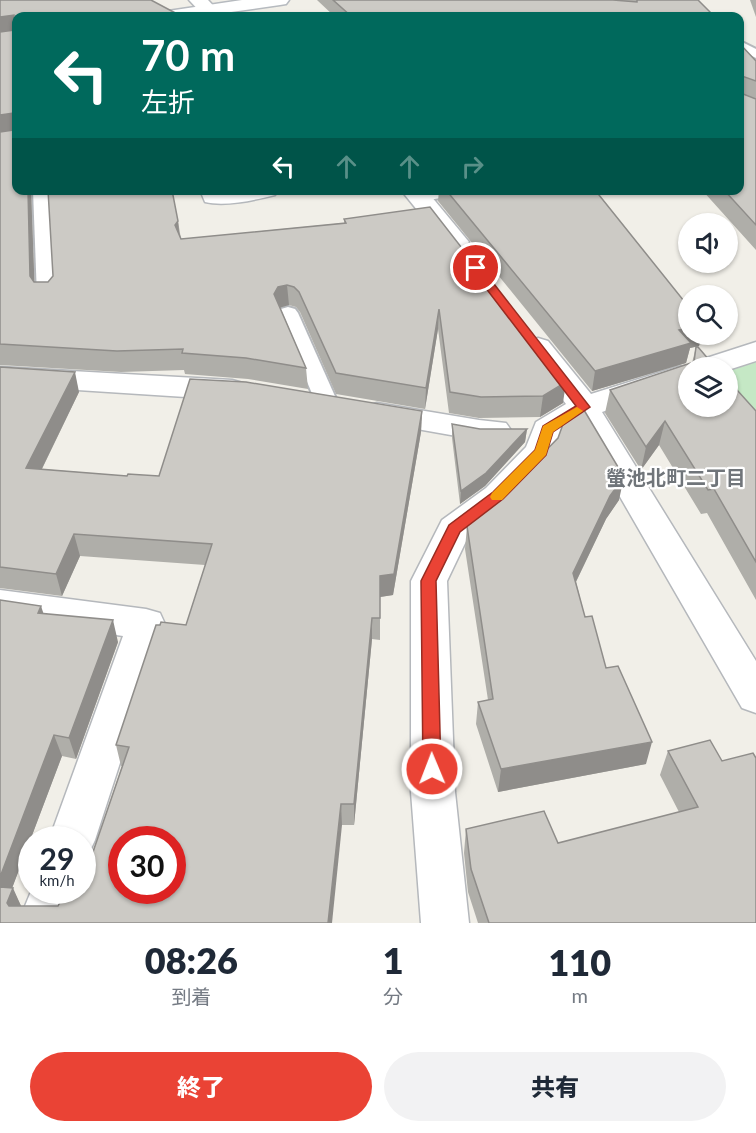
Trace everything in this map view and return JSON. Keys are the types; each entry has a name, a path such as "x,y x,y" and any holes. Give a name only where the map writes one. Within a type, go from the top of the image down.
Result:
{"street":[{"path":"190,12 280,0"},
{"path":"213,195 214,197 229,195"},
{"path":"417,206 471,261"},
{"path":"520,325 584,407 756,696"},
{"path":"738,357 756,351"},
{"path":"0,376 259,393"},
{"path":"293,398 479,430 547,429 584,407 678,376"},
{"path":"445,923 433,792 429,581 454,529 498,496 542,451 547,429"},
{"path":"0,604 146,624 77,826"},
{"path":"42,923 49,904"}],"lane":[{"path":"41,195 46,296"},
{"path":"417,206 445,195"},
{"path":"288,312 327,404"}],"green space":[{"path":"756,362 756,423 738,404 738,368"}],"building":[{"path":"0,0 151,0 174,12 12,12 12,15 0,17"},
{"path":"333,0 613,0 637,2 637,0 698,0 710,12 346,12"},
{"path":"12,30 12,113 0,115 0,32"},
{"path":"744,48 756,61 756,81 744,77"},
{"path":"744,94 756,99 756,225 729,195 744,195"},
{"path":"12,130 12,195 28,195 30,276 34,282 48,282 53,276 48,195 173,195 178,221 175,225 181,239 346,223 344,219 430,207 566,382 543,396 481,397 450,392 439,309 426,388 336,373 299,292 287,285 278,287 274,294 306,368 246,358 182,353 183,349 117,351 0,344 0,132"},
{"path":"450,195 599,195 678,294 678,345 684,345 595,371"},
{"path":"696,347 698,347 707,357 695,357"},
{"path":"0,367 75,372 26,468 127,476 128,474 159,476 190,379 246,382 422,411 394,574 380,576 380,618 372,618 354,804 341,804 328,923 0,923 0,887 13,888 7,903 9,906 96,904 96,843 129,747 116,745 156,625 160,625 161,622 186,625 212,544 74,534 56,574 0,567"},
{"path":"678,367 678,417 738,417 738,391 756,411 756,562 714,489 708,490 665,421 646,447 610,390"},
{"path":"581,405 624,477 610,496 573,573 585,617 592,616 606,668 618,666 652,742 501,769 478,702 493,699 467,526 472,516 514,483 558,438 567,413"},
{"path":"452,424 480,429 527,429 486,473 461,491"},
{"path":"0,600 41,606 38,613 113,620 69,738 54,735 0,877"},
{"path":"710,740 722,761 753,753 756,758 756,923 489,923 471,869 466,829 544,811 558,843 698,807 668,751"}],"slow traffic":[{"path":"497,497 542,451 547,429 577,411"}],"district":[{"name":"螢池北町二丁目","path":"676,477"}],"route":[{"path":"432,769 429,581 454,529 498,496 542,451 547,429 584,407 476,268"}]}
